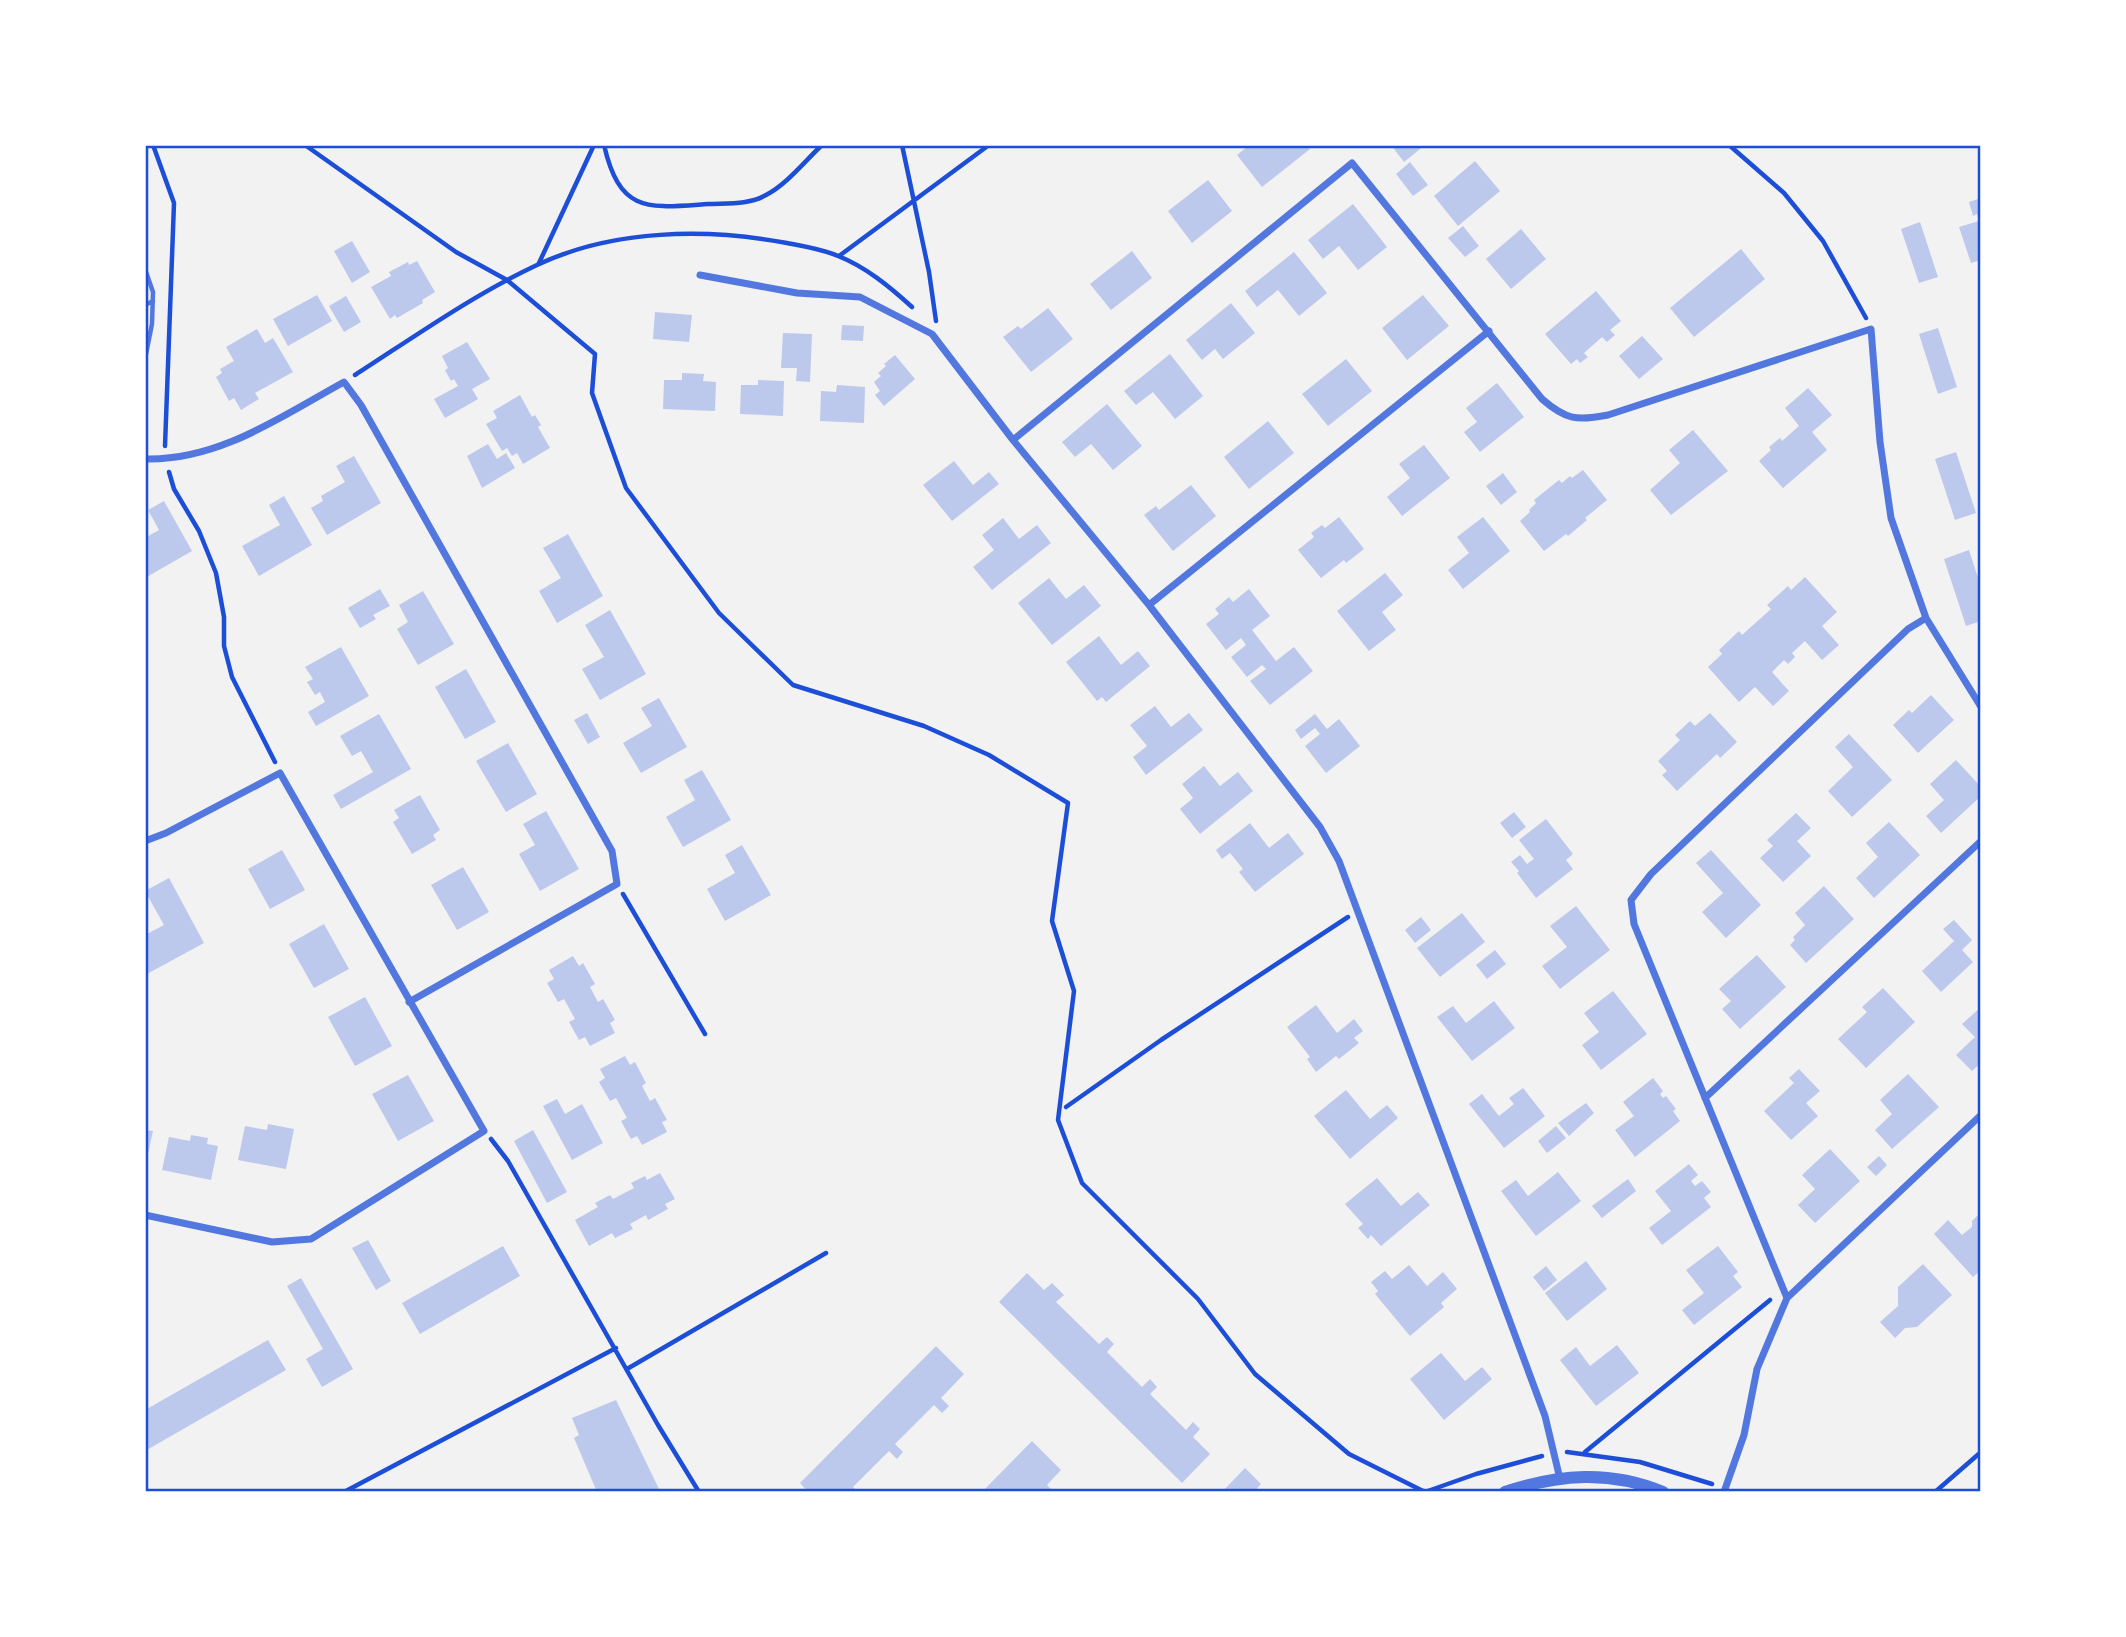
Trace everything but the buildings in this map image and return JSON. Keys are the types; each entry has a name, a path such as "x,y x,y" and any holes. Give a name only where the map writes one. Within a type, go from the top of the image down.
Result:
{"street":[{"path":"1013,440 1352,163 1542,399 1560,414 1586,419 1608,415 1871,329 1880,442 1891,518 1926,618 1981,707"},
{"path":"700,275 797,293 860,297 932,334 1013,440 1149,606 1320,827 1339,861 1545,1416 1560,1479"},
{"path":"1149,606 1489,331"},
{"path":"145,459 165,460 196,455 237,440 344,382 368,417 612,851 617,884 409,1002"},
{"path":"1787,1298 1633,925 1631,900 1651,874 1908,629 1926,618"},
{"path":"145,841 166,833 280,773 484,1131 311,1238 272,1242 145,1214"},
{"path":"1705,1098 1981,841"},
{"path":"1724,1492 1744,1435 1757,1369 1787,1298 1981,1115"},
{"path":"1505,1492 1529,1484 1560,1479 1610,1477 1663,1492"}],"lane":[{"path":"145,269 153,292 152,324 145,359"},
{"path":"145,305 153,301"}],"path":[{"path":"305,145 456,253 507,280 595,354 592,393 626,488 719,613 793,685 924,726 989,755 1069,803 1052,921 1074,991 1058,1120 1082,1183 1198,1299 1255,1374 1349,1454 1425,1492"},
{"path":"538,264 594,145"},
{"path":"604,145 610,169 623,191 638,203 661,207 742,202 763,197 773,191 822,145"},
{"path":"902,145 929,272 937,329 928,320"},
{"path":"839,256 989,145"},
{"path":"1729,145 1784,193 1823,241 1871,329"},
{"path":"344,382 507,280 538,264 581,248 612,242 695,233 748,236 839,256 891,288 919,312"},
{"path":"617,884 705,1034"},
{"path":"1066,1107 1161,1040 1357,911"},
{"path":"484,1131 509,1161 699,1492"},
{"path":"628,1369 826,1253"},
{"path":"1585,1453 1771,1300 1787,1298"},
{"path":"344,1492 616,1348"},
{"path":"1935,1492 1981,1452"}]}
